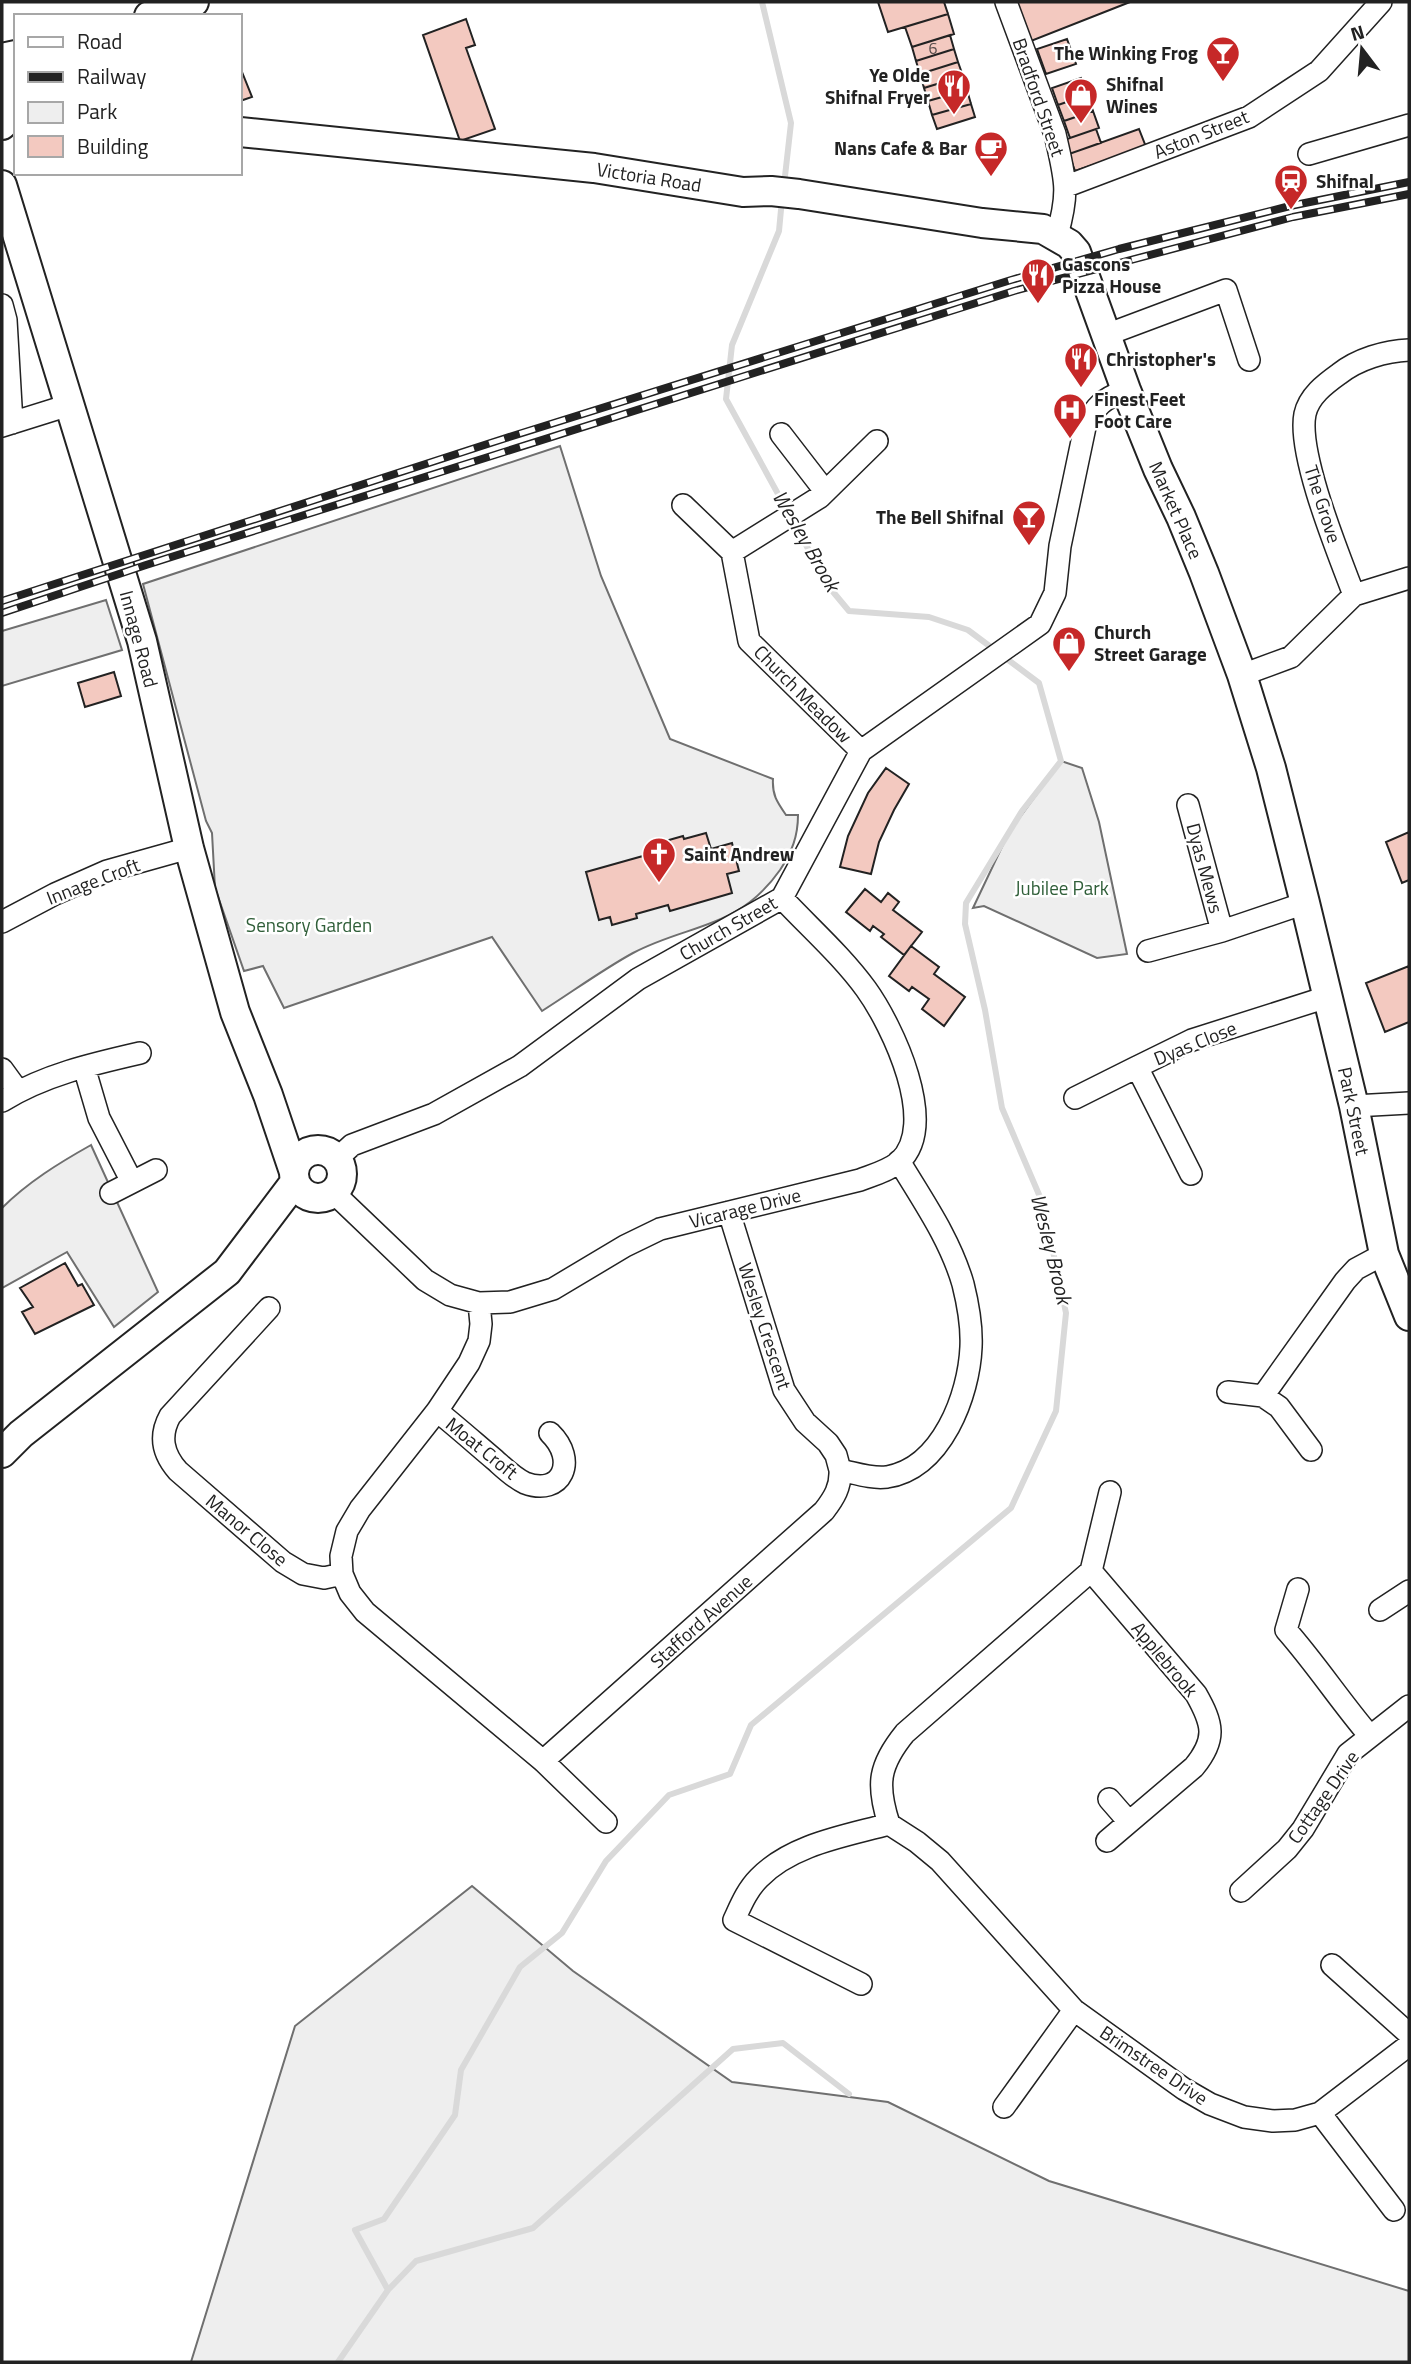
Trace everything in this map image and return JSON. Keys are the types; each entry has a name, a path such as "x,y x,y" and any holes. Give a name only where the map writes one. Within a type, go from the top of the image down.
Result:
{"main road":[{"path":"155,14 194,2"},
{"name":"Victoria Road","path":"242,132 594,168 744,192 799,194 982,223 1042,229 1056,235"},
{"name":"Innage Road","path":"2,185 142,641 189,848 235,1012 268,1095"},
{"name":"Market Place","path":"1056,235 1076,252 1126,390 1204,573 1242,675"},
{"name":"Park Street","path":"1242,675 1271,768 1305,903 1354,1106 1384,1254 1409,1316"},
{"path":"268,1095 313,1150 330,1153 339,1161 343,1172 341,1182 334,1193 325,1198 303,1193 295,1177 268,1095"},
{"path":"2,1453 21,1434 227,1272 295,1177 298,1160 313,1150"}],"street":[{"name":"Bradford Street","path":"1006,2 1055,134 1067,186 1056,235"},
{"name":"Aston Street","path":"1067,186 1249,117 1319,71 1381,2"},
{"path":"1309,154 1409,125"},
{"path":"1106,335 1226,290 1249,360"},
{"path":"2,305 6,320 7,424 69,405"},
{"name":"The Grove","path":"1354,595 1306,454 1305,413 1318,389 1350,365 1395,350 1409,350"},
{"name":"Church Street","path":"339,1161 341,1155 352,1145 434,1114 520,1066 638,979 782,898 861,751 1040,624 1055,593 1060,546 1085,427 1093,411 1106,398 1126,390"},
{"path":"780,434 825,491"},
{"path":"683,505 732,552 792,516 825,491 877,441"},
{"name":"Church Meadow","path":"732,552 749,641 861,751"},
{"path":"1242,675 1291,657 1354,595 1409,578"},
{"name":"Dyas Mews","path":"1188,805 1222,931"},
{"name":"Innage Croft","path":"2,922 55,894 107,872 189,848"},
{"path":"782,898 866,990 895,1042 905,1070 916,1121 911,1144 899,1161 936,1221 952,1254 963,1284 970,1318 968,1371 950,1424 932,1451 908,1470 888,1476 872,1477 840,1470"},
{"path":"1148,951 1222,931 1305,903"},
{"name":"Dyas Close","path":"1191,1174 1137,1067 1192,1040 1327,997"},
{"path":"2,1069 10,1096 51,1077 140,1054"},
{"path":"84,1067 99,1118 132,1182"},
{"path":"1075,1098 1137,1067"},
{"path":"1354,1106 1409,1103"},
{"name":"Vicarage Drive","path":"334,1193 425,1280 450,1295 480,1303 510,1302 553,1289 625,1245 660,1229 860,1180 883,1172 899,1161"},
{"path":"111,1193 156,1170"},
{"name":"Wesley Crescent","path":"729,1212 784,1390 805,1422 828,1443 836,1455 840,1470"},
{"path":"1263,1396 1345,1281 1356,1269 1384,1254"},
{"path":"480,1303 479,1341 469,1363 438,1411 360,1509 347,1531 341,1556 342,1574 350,1592 365,1612 543,1761 606,1822"},
{"name":"Manor Close","path":"269,1308 170,1416 164,1426 164,1448 170,1462 178,1471 283,1562 303,1574 324,1578 342,1574"},
{"path":"1228,1392 1263,1396 1279,1408 1311,1450"},
{"name":"Moat Croft","path":"438,1411 512,1474 527,1483 547,1484 559,1477 563,1471 565,1457 562,1448 550,1433"},
{"name":"Stafford Avenue","path":"543,1761 824,1511 841,1482 840,1470"},
{"path":"861,1984 734,1920 744,1898 772,1865 801,1850 889,1824 882,1802 881,1775 890,1752 905,1733 1091,1571 1110,1492"},
{"name":"Applebrook","path":"1091,1571 1196,1694 1211,1727 1210,1741 1205,1753 1194,1767 1107,1841"},
{"path":"1298,1589 1286,1630 1316,1664 1370,1735"},
{"path":"1380,1610 1409,1591"},
{"name":"Cottage Drive","path":"1241,1891 1287,1849 1303,1829 1348,1754 1409,1706"},
{"path":"1109,1799 1129,1822"},
{"name":"Brimstree Drive","path":"889,1824 940,1861 1074,2010 1184,2089 1210,2104 1244,2117 1273,2121 1295,2120 1320,2113 1409,2045"},
{"path":"1332,1965 1409,2034"},
{"path":"1004,2107 1074,2010"},
{"path":"1320,2113 1394,2210"}],"green space":[{"name":"Sensory Garden","path":"560,446 601,576 670,739 773,779 773,790 786,815 798,815 794,844 788,857 764,890 730,915 633,953 542,1011 492,937 284,1008 263,966 244,971 215,888 212,833 206,821 143,584"},
{"path":"106,600 122,650 2,686 2,631"},
{"name":"Jubilee Park","path":"1061,761 1082,768 1099,822 1127,954 1097,958 984,906 973,908 1009,832"},
{"path":"91,1145 158,1292 114,1327 67,1252 2,1288 2,1208 44,1174"},
{"path":"472,1886 573,1971 732,2082 888,2102 1049,2181 1409,2291 1409,2362 191,2362 295,2026"}],"building":[{"path":"878,2 944,2 948,14 888,32"},
{"path":"1016,2 1130,2 1031,41"},
{"path":"948,14 954,34 912,47 905,27"},
{"path":"466,19 475,45 466,48 495,129 460,141 423,35"},
{"path":"950,35 954,49 916,61 912,47"},
{"path":"1067,39 1076,64 1046,74 1037,49"},
{"path":"954,49 958,62 920,74 916,61"},
{"path":"958,62 963,76 924,88 920,74"},
{"path":"242,72 252,97 242,100"},
{"path":"963,76 967,90 928,101 924,88"},
{"path":"1081,78 1087,95 1058,105 1052,88"},
{"path":"967,90 971,104 932,115 928,101"},
{"path":"1087,95 1093,111 1064,121 1058,105"},
{"name":"Ye Olde Shifnal Fryer","path":"971,104 975,117 937,129 932,115"},
{"name":"Shifnal Wines","path":"1093,111 1099,128 1070,138 1064,121"},
{"path":"1096,129 1101,143 1069,154 1064,140"},
{"path":"1139,129 1146,147 1075,171 1069,154"},
{"path":"114,672 121,696 85,707 78,683"},
{"path":"886,768 909,784 879,842 871,874 840,867 848,836 868,793"},
{"path":"1409,832 1409,880 1402,883 1386,842"},
{"name":"Saint Andrew","path":"706,833 711,849 732,843 739,871 727,874 732,893 670,911 668,905 636,914 637,918 612,925 610,917 599,920 586,872 650,854 648,846 683,836 684,839"},
{"path":"865,889 881,902 888,893 899,902 893,910 922,932 904,955 881,937 884,934 873,926 870,931 846,912"},
{"path":"911,946 939,967 934,974 965,997 944,1026 922,1009 929,999 912,987 909,991 889,976"},
{"path":"1409,966 1409,1022 1385,1032 1366,983"},
{"path":"65,1263 78,1286 82,1284 94,1305 35,1334 22,1312 33,1307 20,1288"}],"waterway":[{"name":"Wesley Brook","path":"762,2 791,123 784,185"},
{"name":"Wesley Brook","path":"388,2290 355,2230 384,2219 455,2115 461,2070 520,1967 562,1933 606,1861 669,1795 730,1774 751,1725 1011,1508 1056,1411 1066,1313 1043,1204 1002,1108 985,1010 965,924 966,903 1022,811 1061,761 1039,683 968,630 929,617 849,611 829,587 726,399 732,345 779,231 782,199"},
{"path":"338,2362 388,2290 416,2261 533,2228 733,2049 783,2043 849,2094"}],"railway":[{"path":"2,601 506,438 1011,280 1119,249 1290,206 1409,182"},
{"path":"2,613 1014,291 1293,217 1409,194"}],"place":[{"name":"The Winking Frog","path":"1223,83"},
{"name":"Ye Olde Shifnal Fryer","path":"954,116"},
{"name":"Shifnal Wines","path":"1081,125"},
{"name":"Nans Cafe & Bar","path":"991,178"},
{"name":"Shifnal","path":"1291,211"},
{"name":"Gascons Pizza House","path":"1038,305"},
{"name":"Christopher's","path":"1081,389"},
{"name":"Finest Feet Foot Care","path":"1070,440"},
{"name":"The Bell Shifnal","path":"1029,547"},
{"name":"Church Street Garage","path":"1069,673"},
{"name":"Saint Andrew","path":"659,884"}]}
